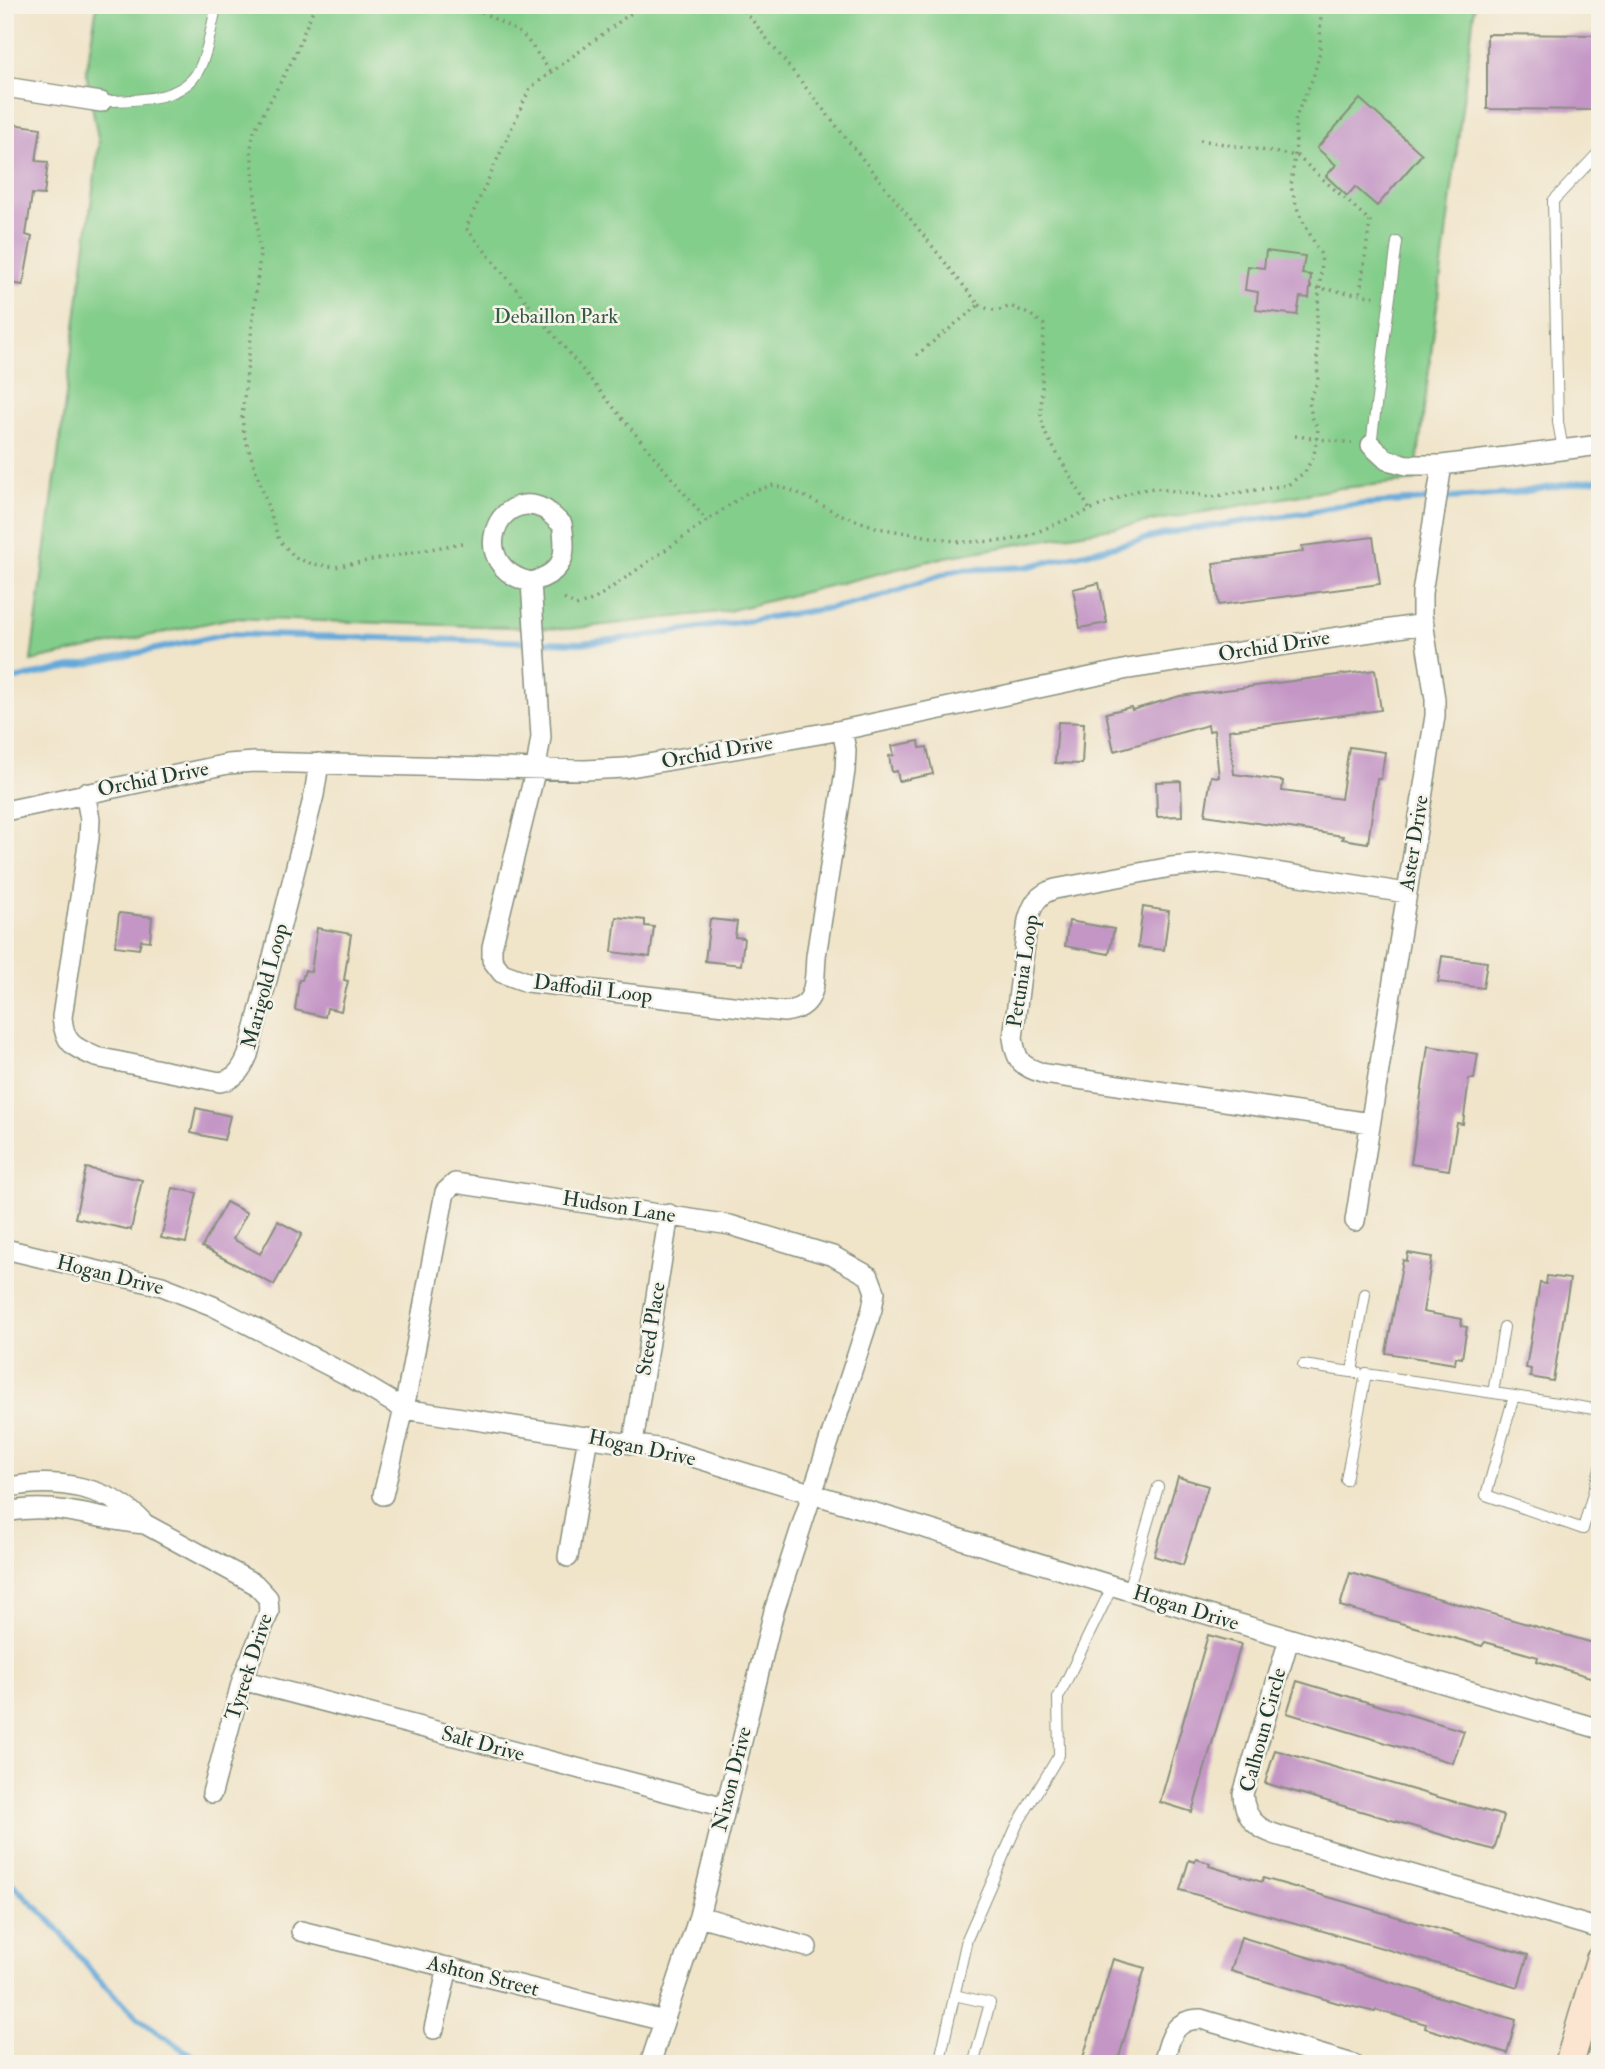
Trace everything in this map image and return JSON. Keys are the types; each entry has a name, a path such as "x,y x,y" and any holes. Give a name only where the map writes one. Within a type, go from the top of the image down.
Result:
{"main road":[{"path":"1569,2064 1588,2014 1600,1960"}],"street":[{"path":"5,87 101,102"},
{"path":"1371,445 1387,460 1396,463 1442,465 1600,445"},
{"name":"Aster Drive","path":"1355,1221 1435,716 1422,593 1442,465"},
{"name":"Daffodil Loop","path":"531,582 541,737 536,768 492,947 492,960 502,973 527,982 784,1012 805,1005 811,997 845,771 846,750 842,730"},
{"name":"Orchid Drive","path":"5,811 228,764 285,761 585,770 625,768 842,730 1128,669 1424,624"},
{"name":"Marigold Loop","path":"85,793 90,819 89,838 62,1017 63,1033 67,1041 79,1050 96,1056 220,1082 229,1081 238,1074 248,1055 314,795 319,764"},
{"name":"Petunia Loop","path":"1370,1123 1045,1074 1020,1063 1013,1038 1028,920 1038,897 1055,889 1171,867 1219,863 1406,893"},
{"name":"Hudson Lane","path":"383,1495 404,1409 445,1192 455,1183 730,1225 833,1256 869,1276 875,1292 872,1309 811,1492"},
{"name":"Steed Place","path":"634,1443 668,1214"},
{"name":"Hogan Drive","path":"5,1249 162,1286 213,1306 347,1375 404,1409 670,1450 1289,1639"},
{"path":"568,1557 588,1436"},
{"name":"Tyreek Drive","path":"5,1488 49,1484 94,1491 124,1504 145,1524 248,1580 268,1598 269,1612 242,1680 212,1793"},
{"name":"Nixon Drive","path":"650,2064 699,1916 774,1611 811,1492"},
{"name":"Tyreek Drive","path":"5,1512 50,1507 127,1523 145,1524"},
{"name":"Calhoun Circle","path":"1600,1730 1289,1639 1243,1794 1244,1808 1260,1829 1600,1929"},
{"name":"Salt Drive","path":"242,1680 725,1807"},
{"path":"699,1916 807,1947"},
{"name":"Ashton Street","path":"302,1931 664,2021"},
{"path":"434,2029 448,1967"},
{"path":"1163,2064 1172,2034 1177,2028 1191,2019 1201,2019 1353,2064"}],"lane":[{"path":"101,102 160,96 181,89 196,74 217,5"},
{"path":"1563,450 1558,422 1553,201 1600,151"},
{"path":"1371,445 1397,242"},
{"path":"1352,1372 1365,1294"},
{"path":"1493,1393 1504,1327"},
{"path":"1303,1365 1600,1410"},
{"path":"1346,1480 1366,1374"},
{"path":"1514,1396 1486,1495 1583,1529 1600,1468"},
{"path":"939,2064 972,1927 1017,1825 1059,1755 1058,1698 1121,1588 1158,1488"},
{"path":"954,1995 990,2003 975,2058"}],"path":[{"path":"314,5 294,57 254,131 251,148 260,255 242,417 244,435 279,540 296,558 335,567 462,542"},
{"path":"469,5 526,38 551,72"},
{"path":"642,5 530,88 466,228 707,521"},
{"path":"740,5 979,305 999,311 1010,306 1031,315 1044,325 1041,416 1045,433 1090,510"},
{"path":"564,599 576,606 595,598 747,493 774,485 878,528 960,542 1004,541 1025,537 1135,491 1154,488 1211,497 1288,485 1305,472 1314,455 1318,429 1309,402 1318,380 1316,325 1322,262 1299,214 1291,187 1296,121 1313,78 1320,51 1321,5"},
{"path":"1200,140 1294,155 1370,221 1360,294"},
{"path":"1310,287 1390,299"},
{"path":"914,357 979,305"},
{"path":"1295,436 1371,445"}],"green space":[{"name":"Debaillon Park","path":"97,5 1475,5 1415,481 1341,488 946,557 728,611 569,629 231,618 31,661 99,144 86,72"}],"building":[{"path":"1487,34 1600,35 1600,110 1487,109"},
{"path":"1360,99 1422,154 1377,206 1355,187 1347,196 1326,176 1336,165 1317,148"},
{"path":"5,123 41,128 36,161 48,162 44,195 32,194 26,235 32,237 23,285 5,282"},
{"path":"1266,251 1305,256 1302,274 1311,275 1309,298 1300,297 1297,315 1256,310 1258,292 1245,290 1248,266 1264,268"},
{"path":"1373,537 1380,584 1219,605 1213,563 1303,552 1302,546"},
{"path":"1099,583 1107,623 1080,628 1073,589"},
{"path":"1375,670 1381,710 1229,730 1234,774 1283,781 1282,791 1341,799 1349,747 1385,752 1381,779 1377,779 1368,843 1342,839 1343,836 1205,815 1211,776 1219,777 1214,730 1209,731 1208,725 1114,751 1106,713 1131,707 1132,710 1180,696"},
{"path":"1058,722 1084,723 1082,764 1055,763"},
{"path":"919,741 920,748 927,747 933,774 899,781 897,771 892,772 889,756 894,755 892,746"},
{"path":"1181,781 1182,816 1157,817 1156,782"},
{"path":"1143,907 1169,911 1164,950 1138,947"},
{"path":"119,913 152,917 150,941 141,940 139,949 115,946"},
{"path":"616,917 645,920 645,926 654,927 650,957 612,952"},
{"path":"710,919 737,922 735,937 744,938 741,965 705,961"},
{"path":"1069,921 1114,929 1109,954 1065,946"},
{"path":"317,928 351,934 344,980 348,981 341,1011 327,1008 325,1017 295,1010 299,980 302,980 305,970 311,972"},
{"path":"1442,956 1487,962 1483,988 1438,982"},
{"path":"1428,1046 1478,1054 1474,1079 1469,1079 1463,1124 1457,1123 1449,1170 1411,1164"},
{"path":"196,1108 230,1116 224,1140 191,1133"},
{"path":"86,1168 142,1180 131,1230 75,1218"},
{"path":"173,1188 197,1193 186,1243 161,1238"},
{"path":"226,1202 247,1213 233,1239 260,1254 278,1221 302,1234 274,1285 202,1247"},
{"path":"1408,1253 1432,1257 1423,1312 1462,1319 1461,1326 1467,1327 1462,1358 1456,1357 1455,1364 1386,1353 1403,1260 1407,1261"},
{"path":"1547,1276 1570,1279 1553,1381 1530,1377 1531,1369 1526,1368 1540,1283 1546,1284"},
{"path":"1178,1477 1208,1486 1183,1565 1154,1556"},
{"path":"1350,1573 1600,1645 1600,1680 1537,1661 1538,1657 1485,1642 1482,1646 1340,1606"},
{"path":"1208,1635 1241,1644 1192,1812 1160,1802"},
{"path":"1297,1681 1464,1731 1453,1763 1287,1713"},
{"path":"1275,1750 1504,1816 1494,1850 1265,1783"},
{"path":"1196,1859 1210,1863 1209,1866 1262,1882 1263,1878 1528,1955 1518,1987 1180,1890 1189,1860 1195,1862"},
{"path":"1241,1937 1516,2020 1507,2053 1425,2028 1426,2024 1338,2003 1231,1971"},
{"path":"1113,1959 1145,1968 1117,2064 1081,2064"}],"waterway":[{"path":"5,681 227,634 581,643 647,636 843,606 882,596 956,570 1026,567 1178,531 1335,506 1509,494 1600,479"},
{"path":"5,1877 54,1924 96,1977 138,2018 204,2064"}]}
